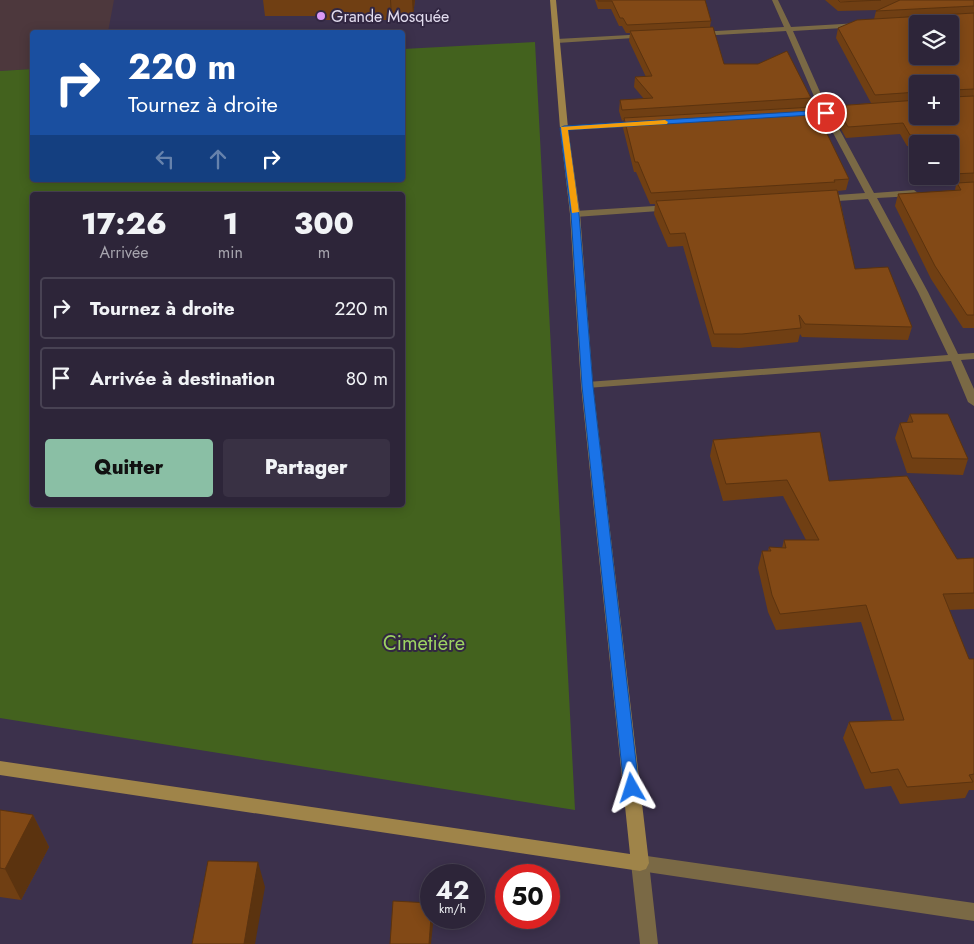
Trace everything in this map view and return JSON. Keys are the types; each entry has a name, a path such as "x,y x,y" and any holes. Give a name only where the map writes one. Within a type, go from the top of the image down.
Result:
{"main road":[{"path":"0,768 640,863 587,386 575,214 564,128 553,0"}],"street":[{"path":"775,0 790,29 825,113 873,196 956,358 974,402"},
{"path":"693,34 867,25"},
{"path":"557,41 654,36"},
{"path":"564,128 651,123"},
{"path":"813,200 928,192"},
{"path":"575,214 684,207"},
{"path":"587,386 974,356"},
{"path":"649,944 640,863 974,912"}],"shaded area":[{"path":"0,0 114,0 108,30 30,30 30,69 0,71"}],"green space":[{"name":"Cimetiére","path":"535,42 575,810 0,718 0,71 30,69 30,182 405,182 405,49"}],"building":[{"path":"598,0 705,0 711,21 627,25 623,18 620,18 612,1"},
{"path":"838,0 881,0 840,2"},
{"path":"900,0 974,0 974,6 876,11"},
{"path":"974,13 974,89 959,90 959,75 909,75 909,93 875,95 838,28 857,20 909,17 909,65 959,65 959,15 941,15"},
{"path":"713,27 724,64 758,64 787,51 811,98 622,110 620,100 653,98 635,77 652,76 630,31"},
{"path":"974,96 974,173 959,174 959,135 910,135 903,123 848,127 836,106 909,101 909,125 959,125 959,97"},
{"path":"814,107 849,179 834,180 835,182 651,193 638,162 635,162 624,118"},
{"path":"974,182 974,315 967,315 935,266 898,194 961,190 959,183"},
{"path":"837,190 855,269 888,267 912,327 805,324 799,315 801,328 742,334 714,334 685,233 670,234 656,201"},
{"path":"910,414 948,414 968,459 912,458 900,423 913,422"},
{"path":"820,432 829,481 907,476 957,559 974,558 974,593 943,594 969,659 974,659 974,774 969,775 973,782 907,787 898,769 871,773 849,722 904,720 866,605 780,614 772,595 762,551 771,551 769,547 786,548 784,540 819,540 787,480 726,484 713,440"},
{"path":"0,810 33,815 5,869 0,868"},
{"path":"208,861 258,862 244,944 192,944"},
{"path":"393,901 420,902 420,929 430,929 429,944 390,944"}],"slow traffic":[{"path":"575,212 564,128 665,122"}],"place":[{"name":"Grande Mosquée","path":"321,16"}],"route":[{"path":"632,788 587,386 575,214 564,128 826,113"}]}
